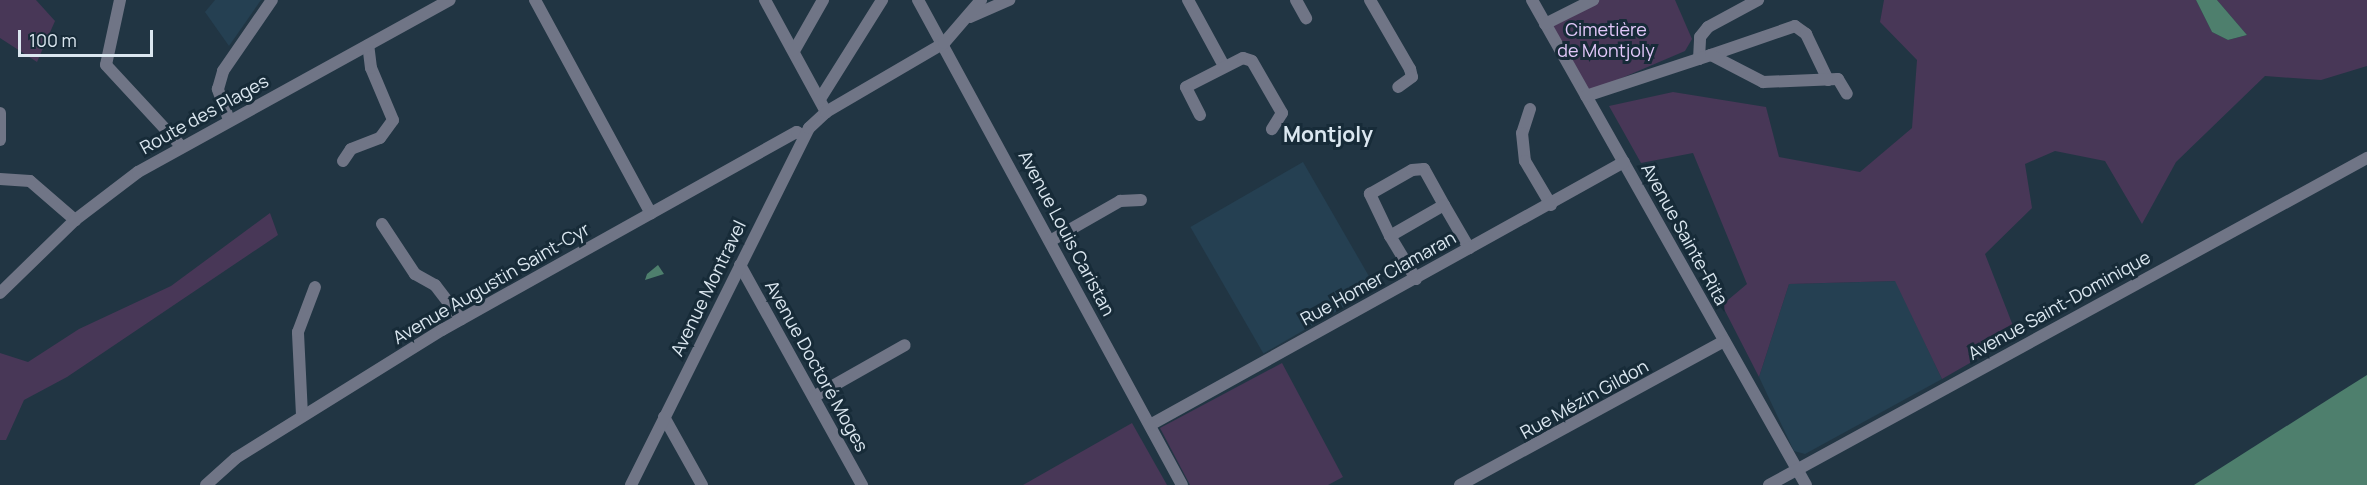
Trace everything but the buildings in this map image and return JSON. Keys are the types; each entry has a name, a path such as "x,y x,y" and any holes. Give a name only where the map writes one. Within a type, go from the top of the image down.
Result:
{"street":[{"path":"120,0 106,65 181,146"},
{"path":"229,120 218,89 223,71 272,0"},
{"name":"Route des Plages","path":"0,292 75,220 181,146 450,0"},
{"path":"535,0 593,113 651,214"},
{"path":"765,0 826,112"},
{"path":"794,51 823,0"},
{"path":"820,99 882,0"},
{"name":"Avenue Louis Caristan","path":"918,0 944,44 1182,485"},
{"name":"Avenue Montravel","path":"631,485 803,136 826,112 944,44 981,0"},
{"path":"966,19 1009,0"},
{"path":"1188,0 1224,66"},
{"path":"1296,0 1306,18"},
{"path":"1370,0 1410,69 1412,77 1398,87"},
{"name":"Avenue Sainte-Rita","path":"1532,0 1806,485"},
{"path":"1545,24 1593,0"},
{"path":"1705,57 1700,38 1708,27 1758,0"},
{"path":"1589,101 1795,26 1806,34 1828,80"},
{"path":"343,161 351,149 380,138 393,120 371,68 368,45"},
{"path":"1705,57 1768,84 1842,81 1847,94"},
{"path":"1200,115 1186,87 1243,58 1252,60 1282,113 1272,129"},
{"path":"1530,109 1522,133 1525,161 1551,205"},
{"path":"0,113 0,140"},
{"name":"Avenue Augustin Saint-Cyr","path":"206,485 236,458 461,320 797,132 803,136"},
{"name":"Avenue Saint-Dominique","path":"1769,485 2367,158"},
{"name":"Rue Homer Clamaran","path":"1150,425 1551,205 1624,162"},
{"path":"1416,279 1390,236 1370,194 1412,170 1424,169 1470,248"},
{"path":"0,179 30,181 75,220"},
{"path":"1050,241 1120,201 1141,200"},
{"path":"1390,236 1444,205"},
{"path":"382,224 415,273 435,285 461,320"},
{"name":"Avenue Doctoré Moges","path":"740,266 815,396 862,485"},
{"path":"302,416 298,333 315,287"},
{"name":"Rue Mézin Gildon","path":"1460,485 1724,341"},
{"path":"815,396 905,345"},
{"path":"664,417 702,485"}],"shaded area":[{"path":"215,0 261,0 229,46 205,12"},
{"path":"2196,0 2217,0 2247,35 2228,40 2212,32"},
{"path":"1303,162 1376,288 1263,353 1190,227"},
{"path":"658,265 664,274 645,280 647,274"},
{"path":"1896,281 1942,379 1805,454 1794,451 1759,377 1789,284"},
{"path":"2367,375 2367,485 2194,485 2340,392"}],"green space":[{"path":"0,0 36,0 55,21 37,62 0,38"},
{"name":"Cimetière de Montjoly","path":"1597,0 1675,0 1692,39 1685,51 1589,92 1548,23"},
{"path":"1884,0 2196,0 2212,32 2228,40 2247,35 2217,0 2367,0 2367,66 2321,80 2265,76 2176,162 2142,224 2105,161 2055,151 2025,164 2032,208 1985,254 2017,336 1942,379 1895,281 1789,284 1759,377 1722,305 1747,284 1693,153 1641,163 1609,106 1673,92 1766,107 1779,157 1860,172 1912,128 1917,60 1880,22"},
{"path":"270,213 278,235 67,377 24,400 6,440 0,440 0,353 28,362 79,329 171,286"},
{"path":"1282,363 1343,477 1328,485 1190,485 1160,428"},
{"path":"1132,423 1167,485 1023,485"}],"district":[{"name":"Montjoly","path":"1328,134"}]}
